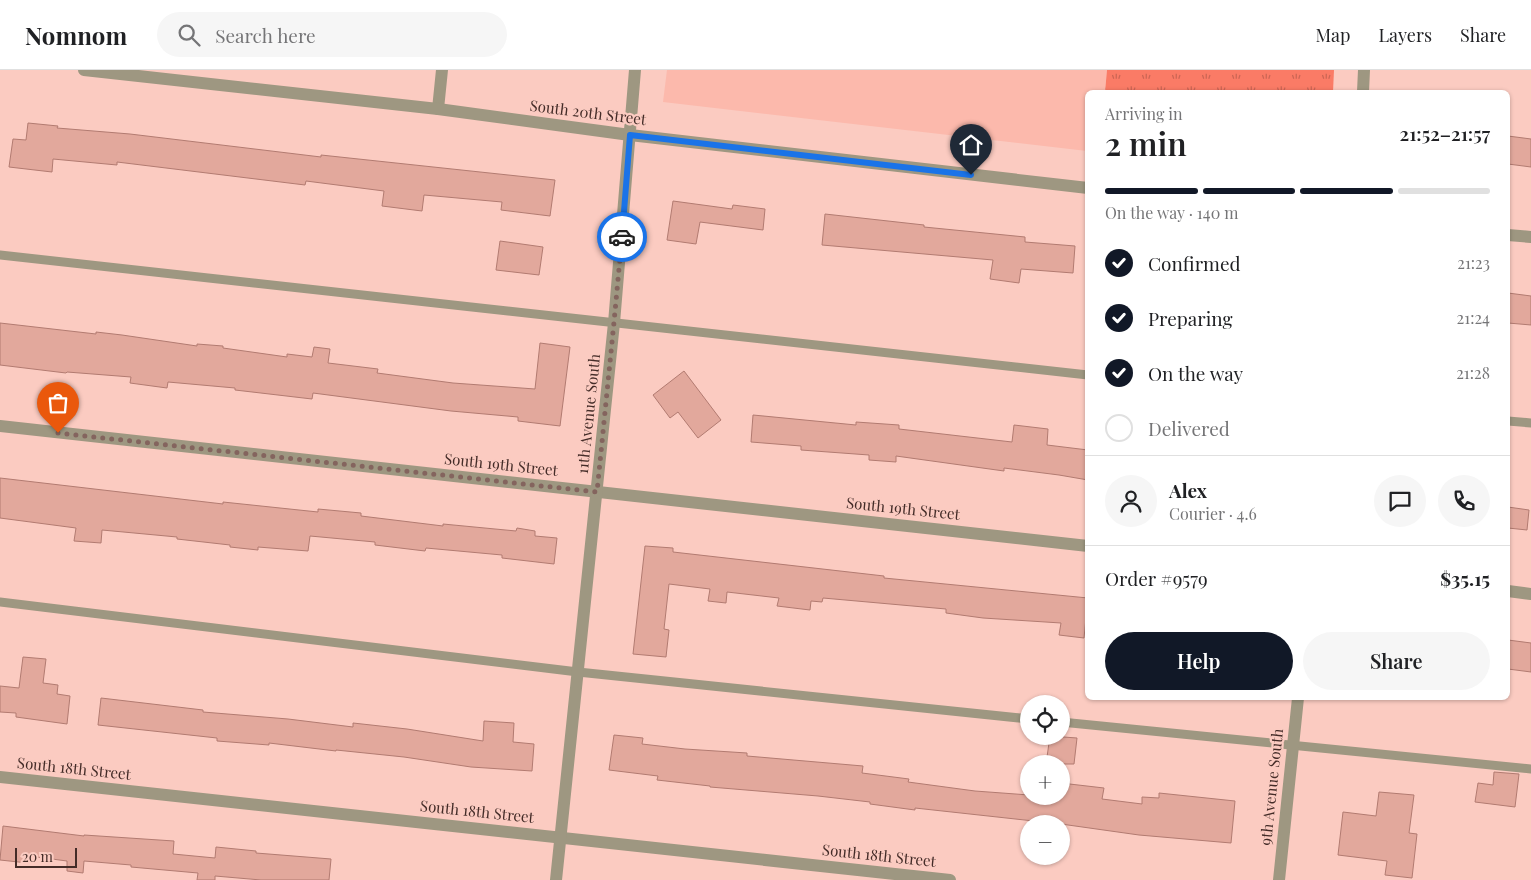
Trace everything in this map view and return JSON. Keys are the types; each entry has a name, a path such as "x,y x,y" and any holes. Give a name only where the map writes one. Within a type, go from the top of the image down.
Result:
{"street":[{"name":"South 20th Street","path":"84,70 161,74 630,135 1085,188"},
{"path":"438,110 442,70"},
{"name":"11th Avenue South","path":"556,880 614,322 635,70"},
{"path":"1362,90 1364,70"},
{"path":"1510,235 1531,237"},
{"name":"South 19th Street","path":"0,426 1085,546"},
{"path":"1510,591 1531,594"},
{"name":"9th Avenue South","path":"1279,880 1298,700"},
{"name":"South 18th Street","path":"0,777 950,880"}],"lane":[{"path":"0,255 1085,375"},
{"path":"1510,421 1531,424"},
{"path":"0,602 578,672 1020,717"},
{"path":"1070,723 1531,769"}],"shaded area":[{"path":"667,70 1107,70 1105,90 1085,90 1085,151 663,102"}],"green space":[{"path":"1107,70 1334,70 1333,90 1105,90"}],"building":[{"path":"28,123 58,126 57,128 130,134 321,157 321,155 555,180 550,216 501,210 502,202 424,195 422,211 382,206 384,191 306,181 305,185 117,162 117,165 53,159 52,172 9,167 13,139 26,140"},
{"path":"1510,136 1531,139 1531,167 1510,164"},
{"path":"673,201 732,209 733,205 765,209 763,230 700,222 696,244 667,240"},
{"path":"825,214 924,225 924,227 1025,237 1025,242 1075,246 1073,273 1021,269 1019,283 990,279 993,260 822,245"},
{"path":"500,241 543,247 539,275 496,270"},
{"path":"1510,293 1531,296 1531,325 1510,323"},
{"path":"0,323 96,334 96,332 122,335 197,346 197,344 223,346 223,348 287,357 287,354 312,357 314,347 330,349 328,363 378,369 377,373 453,383 535,389 540,343 570,347 560,426 518,421 518,417 451,411 313,393 312,399 235,390 235,388 168,382 167,388 130,383 131,377 66,373 0,365"},
{"path":"684,371 721,420 698,438 678,412 670,418 653,395"},
{"path":"753,415 856,425 856,422 899,425 899,429 1012,442 1014,425 1048,429 1047,445 1085,450 1085,479 1004,468 1004,471 896,456 896,462 869,460 869,455 801,450 801,446 751,442"},
{"path":"0,478 223,504 223,502 318,512 318,509 361,513 361,516 443,526 443,524 516,531 517,528 535,531 535,536 557,538 554,564 502,558 502,555 426,548 425,551 375,545 375,542 310,536 308,551 258,547 258,550 177,539 177,537 102,530 101,543 74,541 76,528 0,518"},
{"path":"1510,507 1529,510 1527,530 1510,528"},
{"path":"645,546 673,548 673,552 884,576 884,578 1085,598 1084,638 1059,635 1061,623 983,618 946,613 946,609 823,598 822,602 811,601 810,610 777,606 779,598 727,592 726,603 708,601 710,589 669,584 664,629 669,630 666,657 633,654"},
{"path":"1510,640 1531,643 1531,672 1510,669"},
{"path":"23,657 46,659 43,683 58,685 57,694 70,696 67,724 16,717 16,713 0,712 0,686 19,688"},
{"path":"101,698 203,710 203,712 353,727 353,723 407,729 483,741 484,721 514,723 513,742 534,744 532,771 471,767 404,757 269,743 269,745 217,741 217,738 98,725"},
{"path":"614,735 643,738 642,744 747,753 747,756 863,766 862,773 909,779 908,782 975,791 1020,794 1020,805 1070,805 1070,784 1104,788 1102,799 1142,804 1142,797 1159,798 1159,793 1235,801 1231,843 1139,835 1070,825 1070,815 1020,815 1020,820 915,808 915,810 818,796 710,787 657,780 658,776 609,770"},
{"path":"1070,737 1077,738 1074,764 1070,764 1070,755 1047,755 1049,745 1070,745"},
{"path":"1494,772 1519,774 1515,807 1475,802 1478,783 1493,785"},
{"path":"1379,792 1414,795 1409,833 1417,834 1412,878 1385,875 1387,861 1338,855 1343,812 1376,816"},
{"path":"3,826 84,836 174,841 173,854 215,858 216,847 256,851 256,853 331,859 329,880 261,880 215,876 215,880 197,880 198,873 131,867 131,865 84,861 83,873 67,871 67,861 29,856 28,863 0,860"}],"way so far":[{"path":"58,433 597,492 622,237"}],"route":[{"path":"622,237 630,135 971,175"}]}
